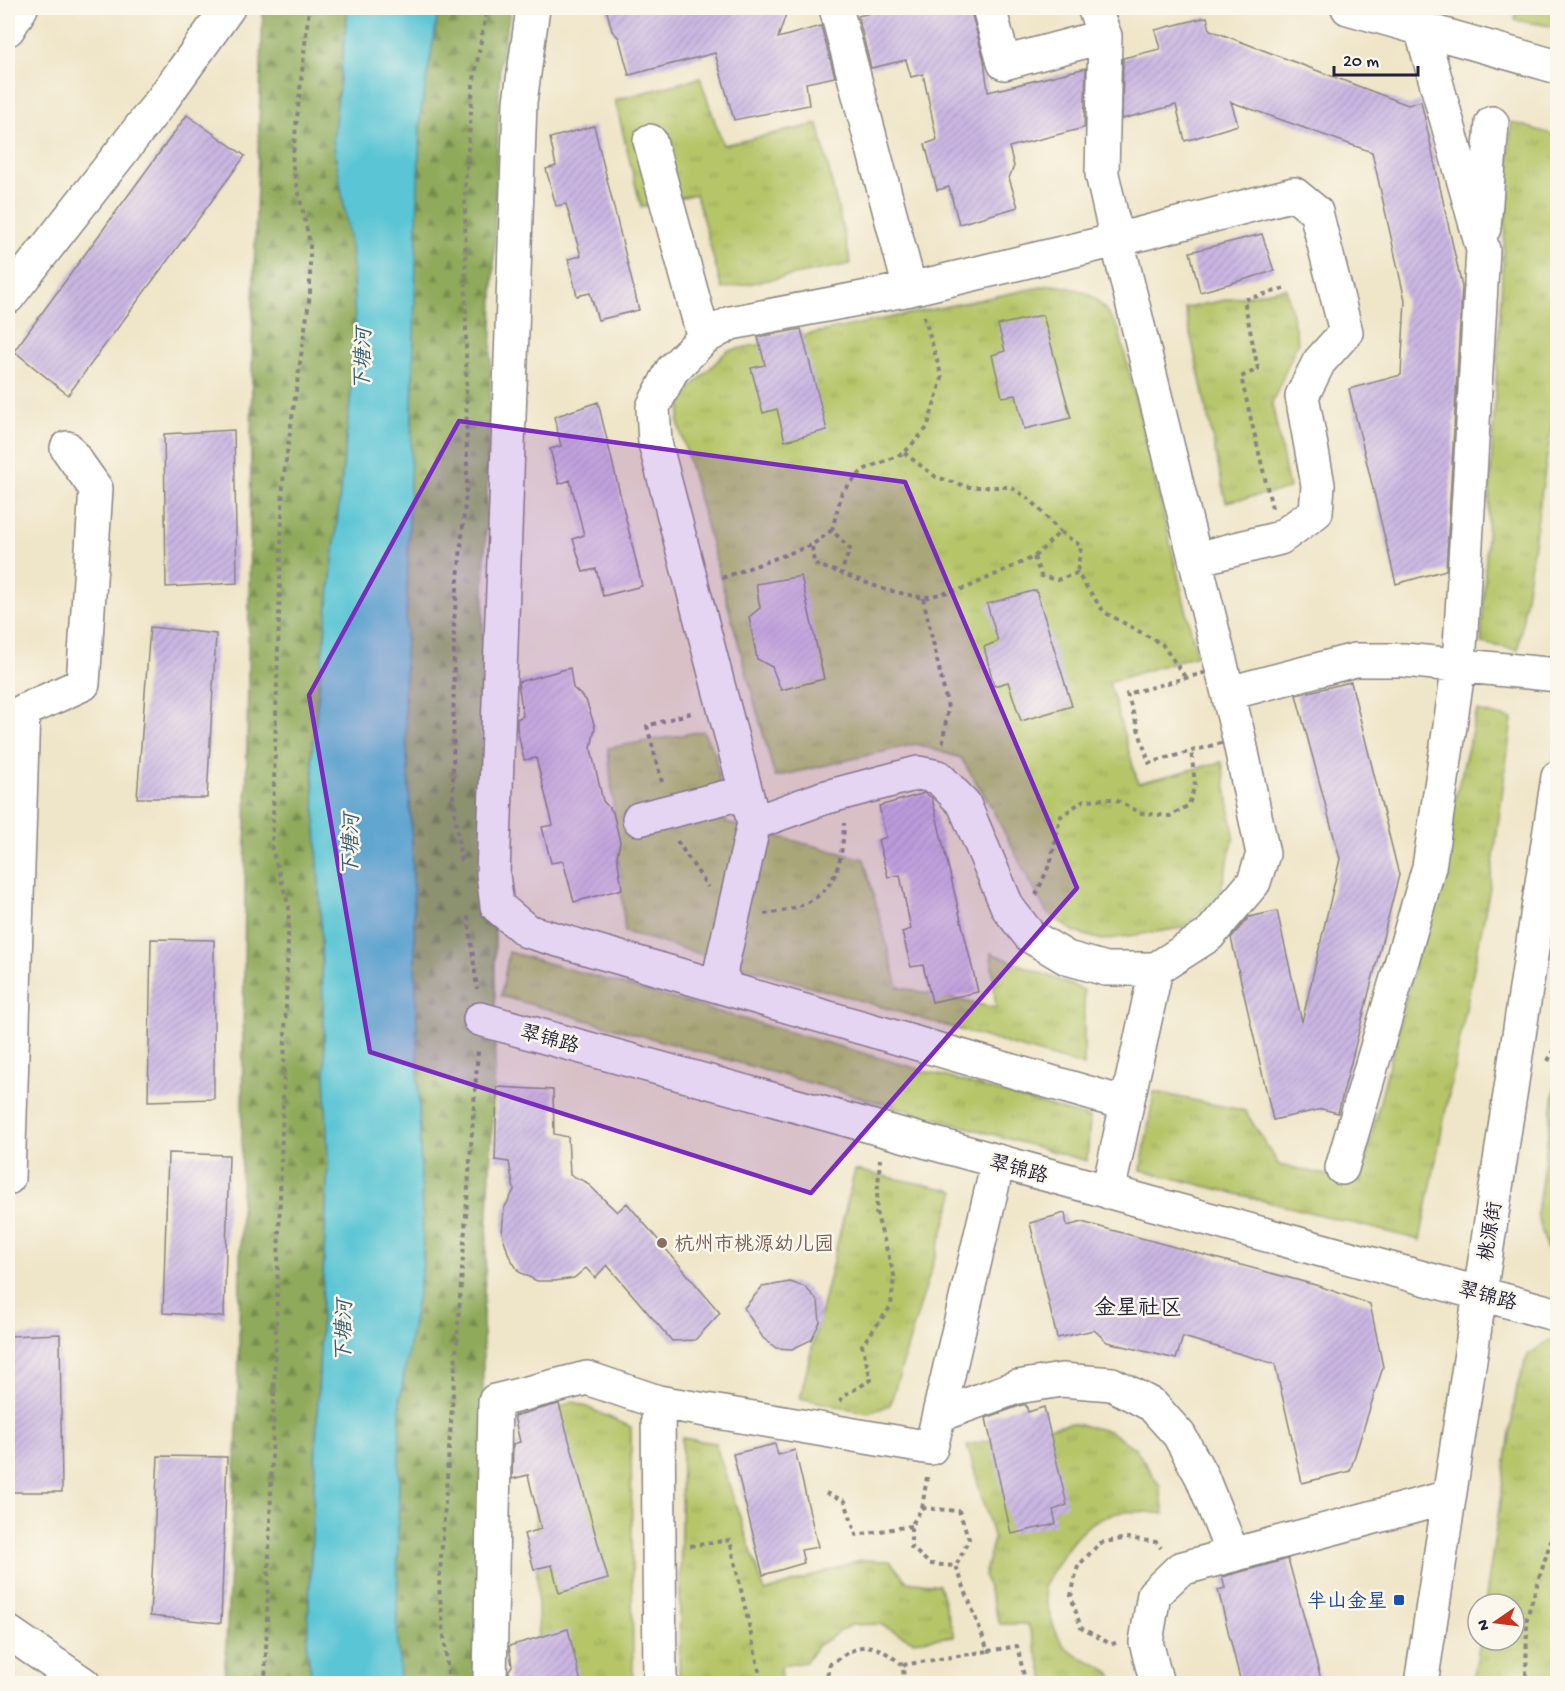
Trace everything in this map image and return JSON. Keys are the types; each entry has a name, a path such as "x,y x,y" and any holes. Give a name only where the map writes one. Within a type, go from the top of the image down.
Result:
{"street":[{"path":"8,29 21,8"},
{"path":"8,297 162,100 228,8"},
{"path":"533,8 520,102 493,874 497,906 527,930 1127,1104"},
{"path":"836,8 910,289"},
{"path":"754,823 823,798 918,773 938,777 964,804 1008,908 1030,936 1067,958 1106,969 1156,969 1209,935 1254,882 1263,854 1239,738 1102,174 1100,22 1004,63 989,8"},
{"path":"1348,8 1557,66"},
{"path":"1421,28 1483,250"},
{"path":"1342,1168 1429,867 1459,665 1492,123"},
{"path":"650,141 704,338"},
{"path":"728,989 720,973 754,823 655,443 653,407 672,370 704,338 731,323 910,289 1117,240 1294,194 1316,212 1346,332 1319,362 1302,396 1318,485 1316,512 1280,538 1196,559"},
{"path":"8,1178 15,702 82,684 96,489 67,448"},
{"path":"1225,680 1355,660 1404,660 1557,675"},
{"name":"桃源街","path":"1421,1683 1557,777"},
{"path":"639,819 746,792"},
{"path":"1108,1192 1156,969"},
{"name":"翠锦路","path":"480,1019 1557,1315"},
{"path":"490,1683 495,1401 587,1378 658,1402 931,1448 998,1162"},
{"path":"939,1415 1017,1387 1062,1380 1112,1384 1152,1405 1179,1435 1202,1477 1233,1555"},
{"path":"658,1402 660,1683"},
{"path":"1157,1683 1146,1641 1154,1594 1180,1569 1449,1497"},
{"path":"8,1632 84,1683"}],"path":[{"path":"265,1683 289,907 272,849 283,481 310,294 310,243 292,163 309,8"},
{"path":"1280,538 1241,377 1258,369 1244,300 1286,288"},
{"path":"693,588 812,545 832,530 842,492 863,470 904,453 927,428 942,378 928,323 910,289"},
{"path":"904,453 936,477 969,487 1010,487 1030,500 1060,531 1081,546 1077,573 1104,612 1162,644 1186,678"},
{"path":"832,530 850,549 841,573"},
{"path":"812,545 814,564 884,589 923,598 966,588 1035,557 1060,531"},
{"path":"1035,557 1041,576 1057,580 1077,573"},
{"path":"923,598 948,708 938,777"},
{"path":"1186,678 1225,680 1239,738 1149,763 1127,694 1186,678"},
{"path":"1008,908 1036,895 1052,861 1060,818 1084,800 1114,800 1141,813 1170,816 1189,805 1195,784 1191,750"},
{"path":"826,1430 843,1396 871,1380 862,1345 891,1306 894,1275 876,1212 878,1167 885,1131"},
{"path":"931,1448 922,1508 911,1526 911,1547 930,1564 956,1566"},
{"path":"826,1493 845,1501 856,1535 911,1526"},
{"path":"922,1508 959,1511 969,1539 956,1566 988,1651"},
{"path":"1526,1683 1527,1617 1557,1518"},
{"path":"1146,1641 1111,1644 1081,1628 1071,1596 1078,1566 1100,1543 1127,1538 1156,1542 1180,1569"},
{"path":"659,1551 730,1540 762,1683"},
{"path":"824,1683 830,1664 856,1647 880,1648 903,1665 1017,1646 1026,1683"},
{"path":"903,1665 904,1683"}],"highlighted area":[{"path":"459,421 905,482 1077,888 811,1193 370,1052 309,695"}],"green space":[{"path":"263,8 348,8 333,140 352,254 356,346 312,754 320,901 328,1164 307,1649 313,1683 224,1684 238,1414 253,301"},
{"path":"439,8 511,8 500,63 480,728 495,935 495,1068 483,1315 483,1683 400,1684 397,1620 400,1398 423,1262 412,845 404,698 420,117"},
{"path":"1516,8 1557,8 1557,27 1515,20"},
{"path":"700,78 723,145 818,124 851,264 722,289 696,194 641,207 615,100"},
{"path":"1511,122 1558,136 1557,390 1518,650 1481,643"},
{"path":"1051,285 1085,292 1099,302 1119,330 1197,655 1109,682 1138,783 1222,762 1234,836 1220,894 1182,928 1102,940 1075,932 1046,912 989,803 961,758 916,744 775,777 678,422 684,395 727,351"},
{"path":"1286,288 1298,342 1272,403 1289,489 1226,502 1185,308"},
{"path":"1477,711 1512,719 1490,887 1420,1240 1141,1170 1154,1092 1245,1111 1279,1165 1360,1182"},
{"path":"703,731 715,754 726,823 864,859 898,987 996,1008 991,953 1084,990 1084,1066 625,932 608,748"},
{"path":"509,952 1090,1118 1087,1161 501,996"},
{"path":"1557,1073 1557,1205 1547,1250 1537,1213"},
{"path":"855,1170 955,1191 890,1405 869,1413 800,1398"},
{"path":"1550,1340 1558,1343 1557,1683 1473,1683 1478,1652 1526,1652 1526,1592 1487,1592 1517,1386 1528,1355"},
{"path":"573,1401 631,1427 633,1683 540,1683 533,1420"},
{"path":"1070,1423 1109,1431 1135,1448 1159,1485 1164,1514 1139,1511 1119,1513 1103,1517 1089,1525 1066,1551 1043,1587 1052,1620 1062,1644 1074,1654 1107,1671 1116,1683 1046,1683 1028,1624 1000,1624 984,1576 994,1539 967,1445"},
{"path":"682,1438 715,1443 765,1592 860,1560 890,1561 906,1581 939,1585 954,1636 913,1641 880,1624 850,1625 817,1646 806,1662 781,1666 783,1683 679,1683"}],"water":[{"name":"下塘河","path":"348,8 439,8 420,117 404,698 412,845 423,1263 400,1398 397,1620 400,1684 313,1683 307,1649 328,1164 320,901 312,754 356,346 352,253 333,140"}],"building":[{"path":"606,8 788,8 778,38 821,26 835,77 806,83 809,105 734,120 715,53 629,75 619,38 612,31"},
{"path":"890,8 960,8 971,11 984,60 988,92 1086,68 1084,128 1009,147 1014,166 1009,178 1018,207 959,224 949,187 937,190 925,144 937,140 923,74 911,77 906,60 871,68 858,16"},
{"path":"1207,17 1210,30 1408,105 1421,101 1462,287 1446,570 1396,584 1349,389 1401,375 1405,300 1372,152 1231,102 1238,125 1185,141 1176,105 1122,119 1123,58 1160,49 1155,30"},
{"path":"187,115 245,156 68,395 14,351"},
{"path":"594,126 639,310 598,320 590,293 577,296 568,259 581,256 566,204 556,206 546,169 556,166 550,138"},
{"path":"1262,234 1274,271 1200,292 1190,252"},
{"path":"1043,315 1071,418 1024,429 1016,395 1002,397 992,355 1005,351 998,325"},
{"path":"801,329 827,430 785,441 777,409 763,413 751,368 765,365 758,337"},
{"path":"598,402 642,586 603,596 596,569 583,572 573,539 584,535 570,480 559,484 550,449 561,446 554,417"},
{"path":"234,430 237,583 166,587 164,434"},
{"path":"801,576 824,679 781,690 772,667 757,659 749,617 760,608 756,584"},
{"path":"1036,590 1072,706 1021,721 1008,682 994,686 984,647 998,641 987,604"},
{"path":"150,627 216,634 207,798 137,798"},
{"path":"570,668 573,688 586,700 595,727 591,749 603,801 613,812 620,842 617,856 622,889 574,902 563,861 551,863 542,827 553,825 536,758 524,760 517,729 517,719 523,716 518,682"},
{"path":"1351,682 1399,875 1338,1113 1322,1109 1273,1120 1231,938 1249,917 1277,911 1302,1022 1340,859 1296,695"},
{"path":"925,793 932,798 978,992 932,1002 923,965 911,967 902,932 911,929 900,875 888,877 878,840 886,837 879,806"},
{"path":"151,939 214,940 214,1099 148,1101"},
{"path":"497,1087 553,1090 554,1134 568,1137 570,1175 586,1182 617,1212 627,1203 720,1313 695,1340 672,1341 607,1265 595,1278 586,1268 574,1278 555,1281 537,1281 519,1272 509,1256 502,1233 504,1209 514,1190 509,1162 495,1160"},
{"path":"168,1153 229,1155 224,1317 163,1313"},
{"path":"1065,1213 1067,1226 1082,1222 1319,1286 1370,1304 1383,1367 1350,1471 1302,1483 1275,1364 1183,1337 1176,1359 1107,1342 1094,1330 1057,1338 1030,1223"},
{"path":"790,1282 805,1287 818,1301 820,1322 811,1340 792,1349 776,1348 763,1338 744,1308 762,1287"},
{"path":"60,1334 62,1492 8,1492 8,1336"},
{"path":"559,1404 608,1579 559,1593 552,1565 534,1569 524,1534 541,1529 528,1475 512,1479 513,1444 520,1442 514,1416"},
{"path":"1026,1405 1028,1412 1044,1407 1067,1505 1053,1510 1056,1524 1011,1534 986,1418"},
{"path":"775,1444 778,1455 795,1450 818,1547 801,1550 804,1563 763,1575 733,1454"},
{"path":"158,1456 227,1457 221,1623 150,1616"},
{"path":"1288,1559 1322,1683 1241,1683 1218,1590 1225,1588 1222,1577"},
{"path":"568,1629 581,1683 509,1683 509,1670 512,1666 509,1646"}],"place":[{"name":"杭州市桃源幼儿园","path":"662,1243"},
{"name":"半山金星","path":"1399,1600"}],"district":[{"name":"金星社区","path":"1138,1306"}]}
